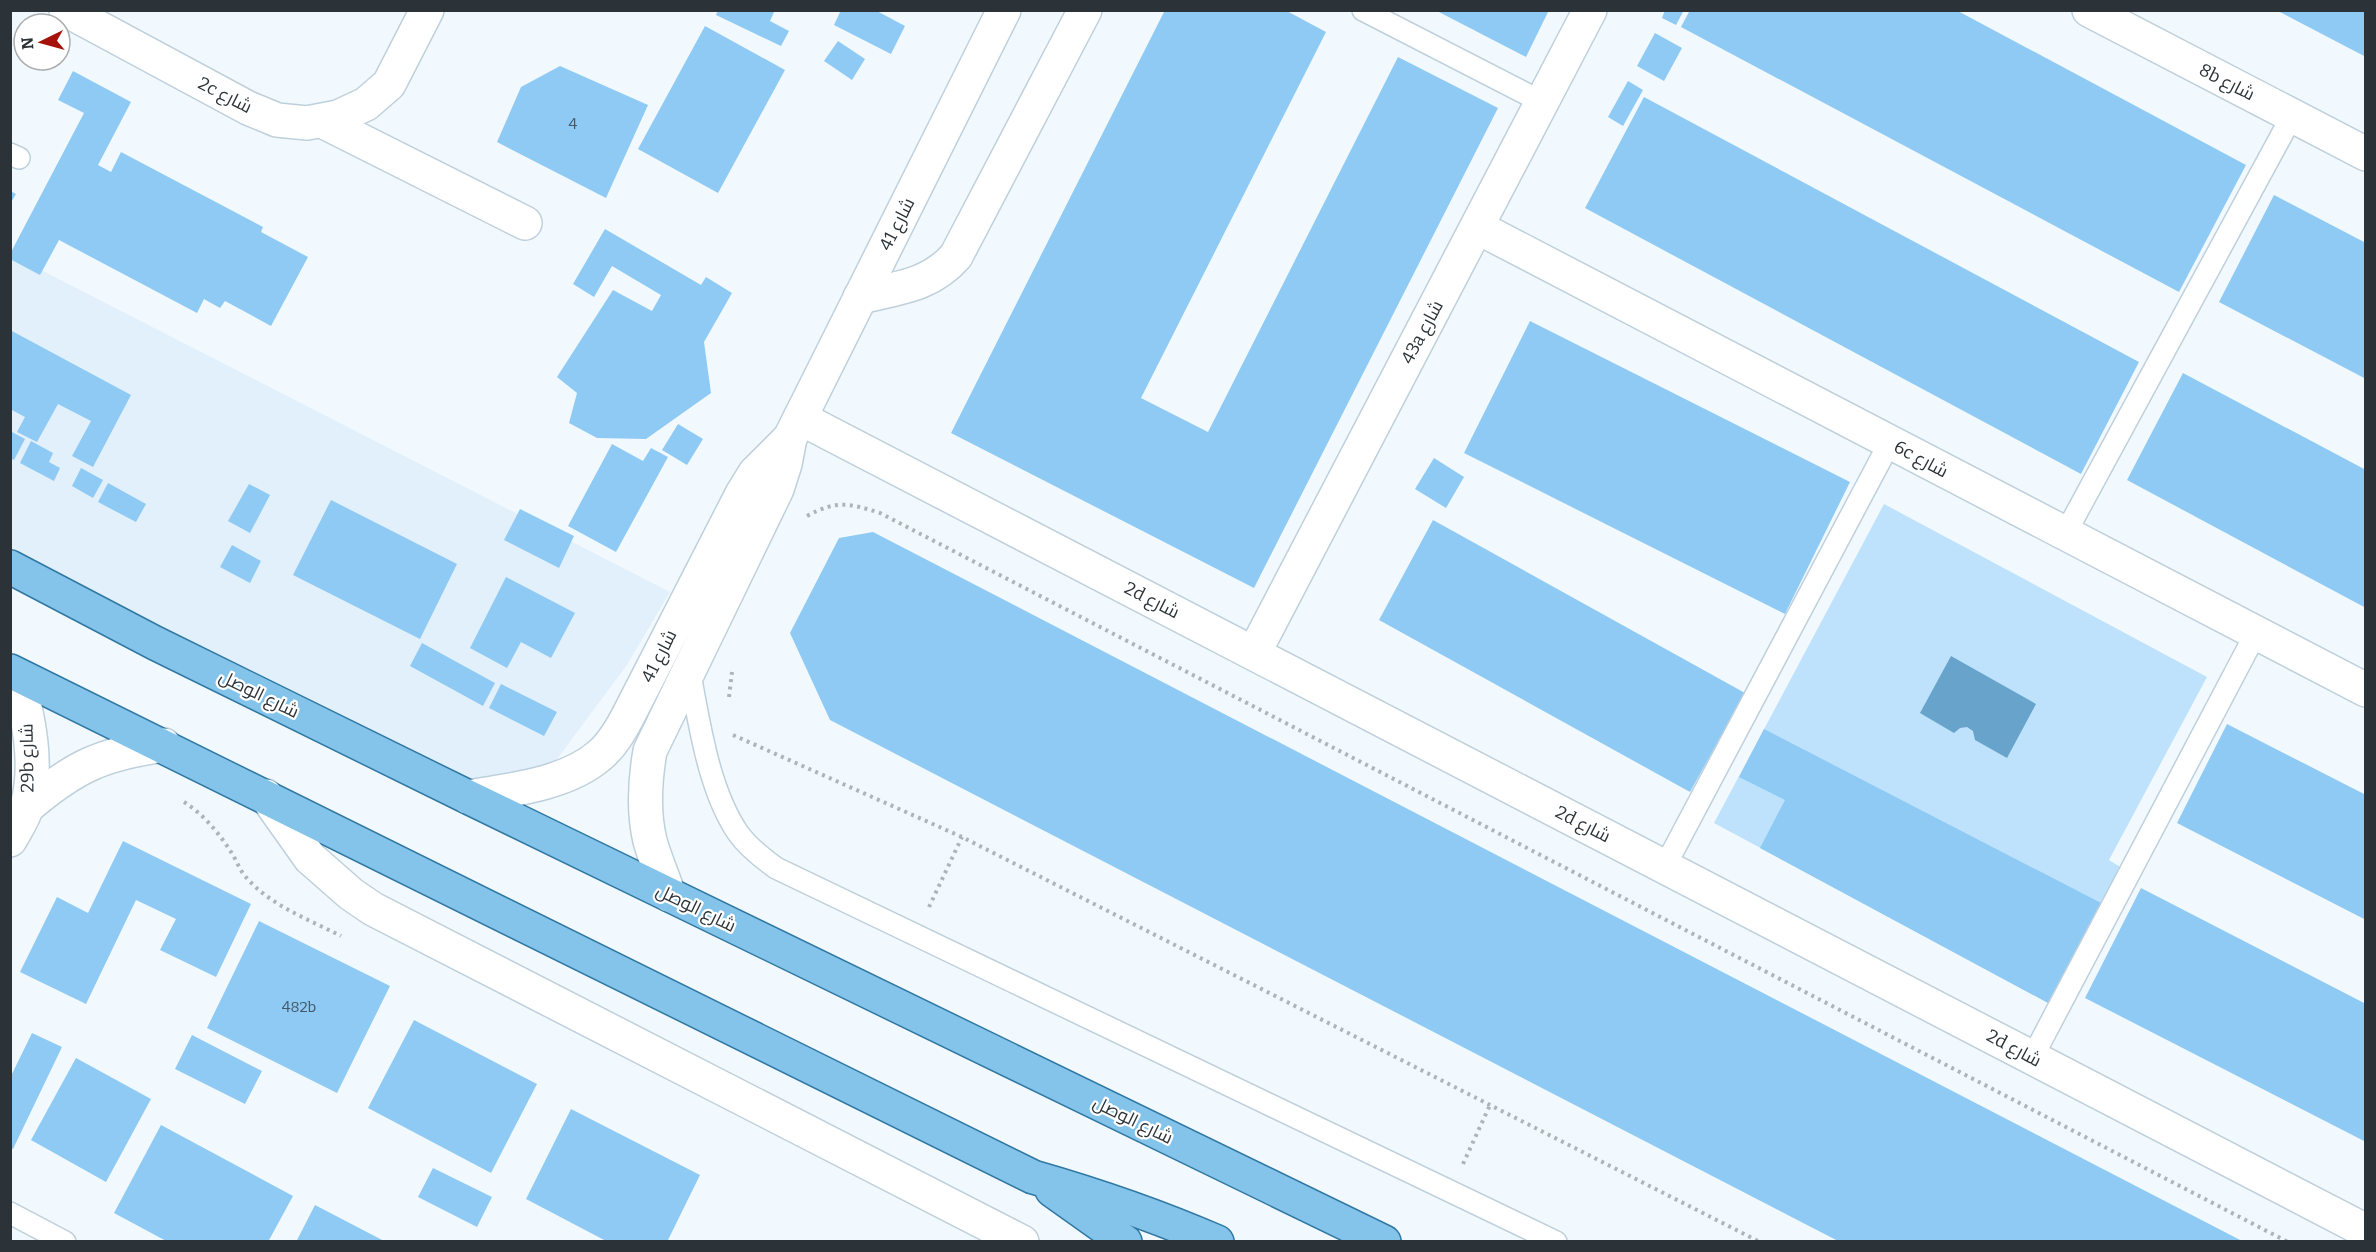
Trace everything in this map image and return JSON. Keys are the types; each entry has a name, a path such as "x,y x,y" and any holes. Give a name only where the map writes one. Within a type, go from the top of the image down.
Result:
{"main road":[{"name":"شارع الوصل","path":"10,567 155,643 1384,1242"},
{"path":"14,673 164,745 1033,1177 1125,1242"},
{"path":"1033,1177 1132,1208 1217,1242"}],"street":[{"name":"2c شارع","path":"66,10 248,108 277,120 307,123 338,117 366,104 389,84 427,10"},
{"name":"شارع 41","path":"669,895 650,840 646,773 650,751 777,489 795,428 1004,10"},
{"path":"860,297 917,284 932,278 945,269 956,256 1085,10"},
{"name":"43a شارع","path":"1254,653 1590,10"},
{"name":"8b شارع","path":"2089,10 2366,154"},
{"path":"322,121 525,223"},
{"name":"6c شارع","path":"1477,227 2366,690"},
{"name":"شارع 41","path":"468,796 501,792 559,778 582,768 601,754 617,736 742,494 755,473 795,428"},
{"name":"2d شارع","path":"795,428 1254,653 2366,1231"},
{"name":"29b شارع","path":"10,840 27,807 31,773 26,707 14,673"},
{"name":"29b شارع","path":"27,807 57,782 90,763 126,750 164,745"},
{"path":"267,796 310,858 351,894 373,909 1022,1242"}],"lane":[{"path":"1363,10 1542,102"},
{"path":"2065,534 2292,116"},
{"path":"1665,866 1890,442"},
{"path":"2032,1058 2256,633"},
{"path":"689,669 712,772 728,815 739,834 764,860 788,874 1556,1242"},
{"path":"10,1213 65,1242"}],"path":[{"path":"799,520 824,506 834,505 853,504 880,513 2288,1242"},
{"path":"729,701 734,662"},
{"path":"731,744 728,733 962,837 1760,1242"},
{"path":"915,935 962,837"},
{"path":"1450,1191 1490,1105"}],"shaded area":[{"path":"10,254 670,592 627,665 543,778 495,814 11,563"},
{"path":"1884,504 2207,677 2109,860 2122,868 2050,1004 1714,823"},
{"path":"1951,656 2036,704 2007,758 1975,740 1973,731 1967,727 1960,728 1954,733 1920,713"}],"building":[{"path":"718,10 775,10 770,21 789,31 781,46 716,15"},
{"path":"841,10 875,10 905,26 891,54 834,25"},
{"path":"1165,10 1285,10 1326,32 1141,398 1208,432 1398,57 1498,108 1254,588 951,433"},
{"path":"1435,10 1549,10 1526,57"},
{"path":"1665,10 1684,10 1676,25 1662,18"},
{"path":"1690,10 1956,10 2246,165 2179,292 1681,27"},
{"path":"2276,10 2366,10 2366,57"},
{"path":"705,26 785,70 718,193 638,149"},
{"path":"1655,33 1682,48 1664,81 1637,66"},
{"path":"838,41 865,59 852,80 824,61"},
{"path":"560,66 648,105 606,198 497,142 521,87"},
{"path":"73,71 131,102 98,165 111,172 121,152 263,227 261,232 308,257 271,326 225,301 220,308 204,299 197,313 59,240 40,275 10,259 10,254 84,113 58,100"},
{"path":"1628,81 1643,90 1623,126 1608,117"},
{"path":"1644,97 2139,362 2081,474 1585,208"},
{"path":"10,191 16,194 10,204"},
{"path":"2274,195 2366,243 2366,379 2219,302"},
{"path":"605,229 701,285 706,277 732,293 704,342 711,393 646,439 597,438 569,423 577,393 557,377 613,290 652,311 661,295 612,266 594,297 573,284"},
{"path":"1530,321 1850,482 1785,614 1464,453"},
{"path":"10,330 131,395 93,467 72,456 91,421 58,404 37,442 17,432 25,417 10,409"},
{"path":"2183,373 2366,470 2366,608 2127,480"},
{"path":"678,424 703,439 687,465 662,450"},
{"path":"10,431 25,439 14,460 10,458"},
{"path":"31,441 53,453 49,462 60,468 54,481 20,463"},
{"path":"612,444 643,461 651,448 668,457 616,552 568,526"},
{"path":"1434,458 1464,477 1446,508 1415,489"},
{"path":"81,468 103,480 93,498 72,486"},
{"path":"108,483 146,504 136,522 98,502"},
{"path":"249,484 270,495 250,533 228,521"},
{"path":"331,500 457,564 420,639 293,575"},
{"path":"520,509 574,536 559,568 504,540"},
{"path":"1433,520 1745,693 1690,792 1379,620"},
{"path":"873,532 2244,1242 1840,1242 830,720 790,633 839,538"},
{"path":"232,545 261,561 250,583 220,567"},
{"path":"506,577 575,613 551,658 521,642 507,668 470,648"},
{"path":"422,643 495,683 483,706 410,666"},
{"path":"501,684 557,712 544,736 489,708"},
{"path":"2227,724 2366,795 2366,920 2177,823"},
{"path":"1764,729 2103,904 2050,1004 1760,848 1785,800 1739,777"},
{"path":"123,841 251,904 216,977 160,950 176,919 136,900 86,1004 20,972 57,897 88,913"},
{"path":"2141,888 2366,1004 2366,1142 2085,998"},
{"path":"259,921 390,986 337,1093 207,1028"},
{"path":"414,1020 537,1084 491,1173 368,1108"},
{"path":"32,1033 62,1047 13,1149 10,1148 10,1078"},
{"path":"192,1035 262,1071 245,1104 175,1069"},
{"path":"76,1058 151,1099 106,1182 31,1140"},
{"path":"571,1109 700,1175 667,1242 608,1242 526,1199"},
{"path":"161,1125 293,1196 268,1242 168,1242 114,1213"},
{"path":"433,1168 492,1197 477,1227 418,1197"},
{"path":"315,1205 386,1242 296,1242"}]}
